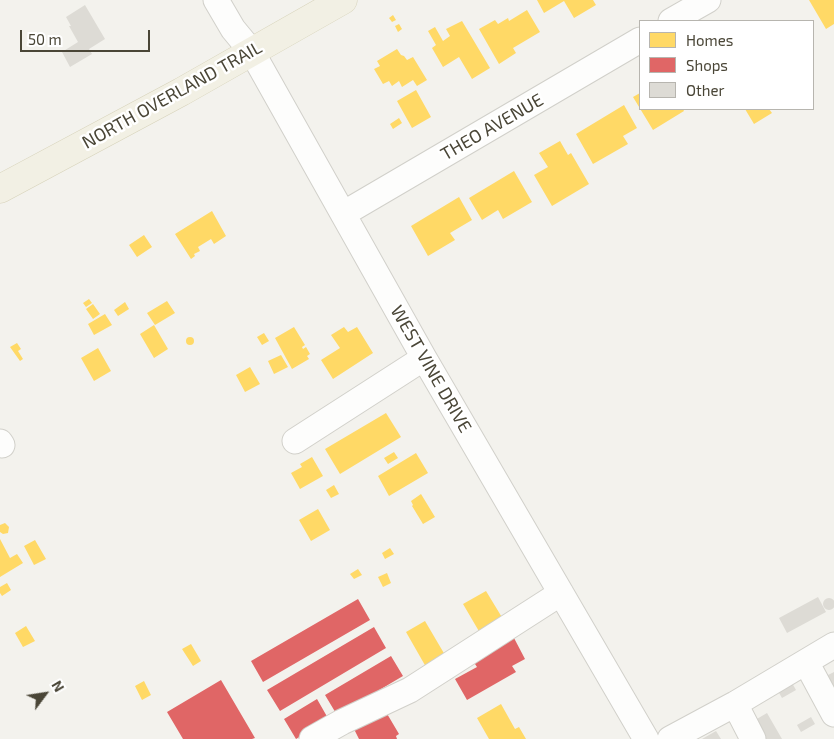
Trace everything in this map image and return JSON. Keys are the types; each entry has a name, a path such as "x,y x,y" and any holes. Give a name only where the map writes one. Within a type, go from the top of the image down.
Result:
{"main road":[{"name":"NORTH OVERLAND TRAIL","path":"0,189 181,92 343,0"}],"street":[{"name":"WEST VINE DRIVE","path":"216,0 233,29 252,52 424,358 646,739"},
{"path":"674,20 708,0"},
{"name":"THEO AVENUE","path":"343,214 639,41"},
{"path":"295,441 424,358"},
{"path":"312,739 342,722 410,690 561,593"},
{"path":"670,739 735,704 834,645"},
{"path":"806,662 834,714"},
{"path":"735,704 753,739"}],"building: Homes":[{"path":"537,0 593,0 596,5 574,18 564,1 544,13"},
{"path":"809,0 834,0 834,24 826,29"},
{"path":"527,10 540,32 513,48 516,53 499,64 479,29 495,20 498,24 508,18 509,21"},
{"path":"393,15 396,20 392,22 389,18"},
{"path":"462,21 490,68 472,79 459,57 443,67 432,48 436,45 428,31 435,27 443,41 450,36 446,29"},
{"path":"399,24 402,29 398,32 395,26"},
{"path":"397,49 407,60 413,57 427,80 417,86 413,80 402,87 399,81 392,86 389,81 383,84 374,69 380,66 377,61"},
{"path":"416,90 431,117 412,128 397,101"},
{"path":"639,94 639,107 633,97"},
{"path":"624,105 637,128 623,136 628,144 593,164 576,134"},
{"path":"641,110 684,110 684,111 653,130"},
{"path":"746,110 770,110 772,113 754,124"},
{"path":"399,118 402,123 393,129 390,124"},
{"path":"560,141 568,155 571,153 589,184 552,206 534,175 548,167 539,153"},
{"path":"514,171 532,202 503,219 498,210 482,220 469,198"},
{"path":"459,197 472,220 450,233 455,240 428,256 411,226"},
{"path":"212,211 226,236 214,244 211,239 198,247 200,251 194,254 195,256 191,259 175,234"},
{"path":"144,235 152,247 137,257 129,245"},
{"path":"89,299 92,303 86,307 83,303"},
{"path":"167,301 175,313 155,325 147,313"},
{"path":"125,302 129,309 118,316 114,310"},
{"path":"93,304 100,314 93,319 86,309"},
{"path":"105,314 112,325 94,335 88,324"},
{"path":"154,325 168,349 154,358 140,334"},
{"path":"294,327 305,345 302,347 303,349 306,347 310,354 307,356 309,359 292,369 275,338"},
{"path":"344,327 348,332 357,327 373,353 333,379 321,360 340,348 331,335"},
{"path":"264,333 269,341 262,345 257,337"},
{"path":"190,337 194,341 190,345 186,341"},
{"path":"17,343 21,349 18,351 23,359 20,361 10,347"},
{"path":"98,348 111,371 94,381 81,358"},
{"path":"281,355 288,367 274,374 268,361"},
{"path":"250,367 260,384 245,392 236,375"},
{"path":"386,413 401,437 340,474 325,449"},
{"path":"394,452 398,458 388,464 384,458"},
{"path":"416,453 428,473 389,496 378,476"},
{"path":"312,457 323,476 300,489 291,473 302,467 300,464"},
{"path":"334,485 339,494 331,498 326,490"},
{"path":"421,494 435,517 423,524 411,501"},
{"path":"318,509 330,530 311,541 299,520"},
{"path":"5,523 9,527 8,533 3,534 0,532 0,525"},
{"path":"0,539 10,558 17,554 23,563 0,577"},
{"path":"35,540 46,559 34,565 24,546"},
{"path":"390,548 394,554 385,559 382,553"},
{"path":"358,569 362,575 354,579 350,574"},
{"path":"387,573 391,583 383,587 378,577"},
{"path":"7,583 11,590 2,596 0,587"},
{"path":"486,591 503,619 480,633 463,604"},
{"path":"425,621 445,655 426,667 406,632"},
{"path":"26,626 35,641 23,647 15,633"},
{"path":"191,644 201,661 193,666 182,649"},
{"path":"144,681 151,695 142,700 135,686"},
{"path":"501,704 515,729 519,727 526,739 489,739 477,718"}],"building: Shops":[{"path":"358,599 370,620 263,682 251,661"},
{"path":"374,627 386,648 280,711 267,690"},
{"path":"514,638 525,659 512,666 516,672 467,700 455,679 477,667 473,661"},
{"path":"391,656 403,676 337,715 325,695"},
{"path":"221,680 255,738 183,739 167,712"},
{"path":"317,699 329,720 296,739 284,719"},
{"path":"386,712 399,734 396,736 397,739 359,739 353,727"}],"building: Other":[{"path":"85,5 105,39 89,49 92,54 70,67 62,52 78,42 66,17"},
{"path":"818,597 826,612 787,633 779,618"},
{"path":"829,598 835,604 829,610 823,604"},
{"path":"834,672 834,695 824,677"},
{"path":"792,683 796,690 782,698 778,691"},
{"path":"767,713 782,739 759,739 750,723"},
{"path":"811,717 815,724 801,732 797,725"},
{"path":"716,731 721,739 702,739"}]}
